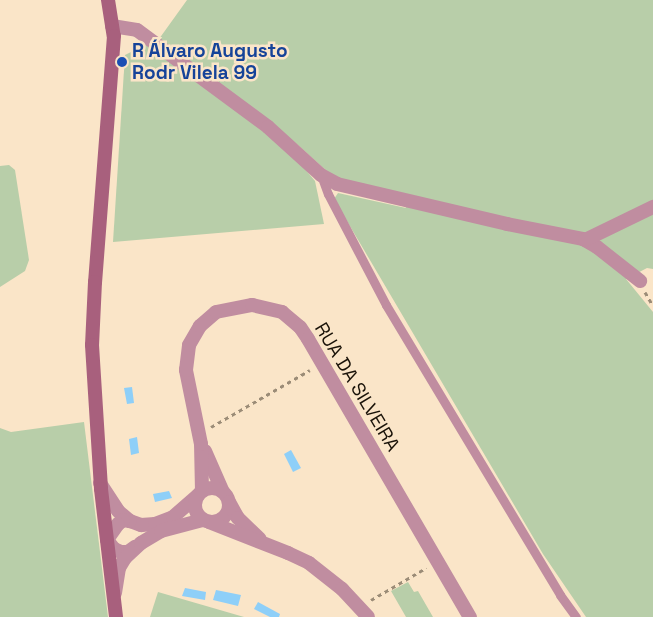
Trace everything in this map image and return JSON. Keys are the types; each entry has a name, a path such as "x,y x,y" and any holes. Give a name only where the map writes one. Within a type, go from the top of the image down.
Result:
{"main road":[{"path":"108,0 114,36 92,345 100,483 116,617"}],"street":[{"path":"112,26 137,30 268,127 321,175 336,184 585,240 640,281"},
{"path":"585,240 653,207"},
{"name":"RUA DA SILVEIRA","path":"364,612 326,575 309,564 271,546 199,517 194,506 200,493 200,438 186,359 194,334 207,318 216,312 252,305 282,312 300,328 470,617"},
{"name":"RUA DA SILVEIRA","path":"200,438 226,497 238,518 254,535 271,546"},
{"path":"100,483 118,511 130,521"},
{"path":"214,488 226,497 224,517 161,531 128,552 114,549 107,540 123,520 141,525 155,524 173,517 200,493 214,488"},
{"path":"114,598 119,568 125,558 141,543"}],"lane":[{"path":"321,175 328,194 386,304 560,595 576,617"}],"path":[{"path":"200,438 222,422 322,363"},
{"path":"364,612 437,562"}],"green space":[{"path":"187,0 653,0 653,269 647,268 626,279 653,312 653,617 586,617 543,554 334,199 338,193 406,208 402,194 341,180 330,174 298,145 159,39"},
{"path":"147,44 290,151 315,181 324,224 113,242 125,55"},
{"path":"9,165 15,170 29,260 25,271 0,287 0,166"},
{"path":"84,422 108,617 0,617 0,428 11,432"},
{"path":"408,582 414,592 418,591 433,617 406,617 391,591"},
{"path":"158,592 244,617 150,617"}],"water":[{"path":"132,387 134,403 127,404 124,388"},
{"path":"137,437 139,453 131,455 129,439"},
{"path":"291,450 301,468 293,472 284,454"},
{"path":"169,491 172,498 155,502 153,494"},
{"path":"185,588 206,592 205,600 182,596"},
{"path":"216,590 241,595 238,606 213,600"},
{"path":"258,602 280,614 279,617 270,617 254,609"}],"place":[{"name":"R Álvaro Augusto Rodr Vilela 99","path":"122,62"}]}
